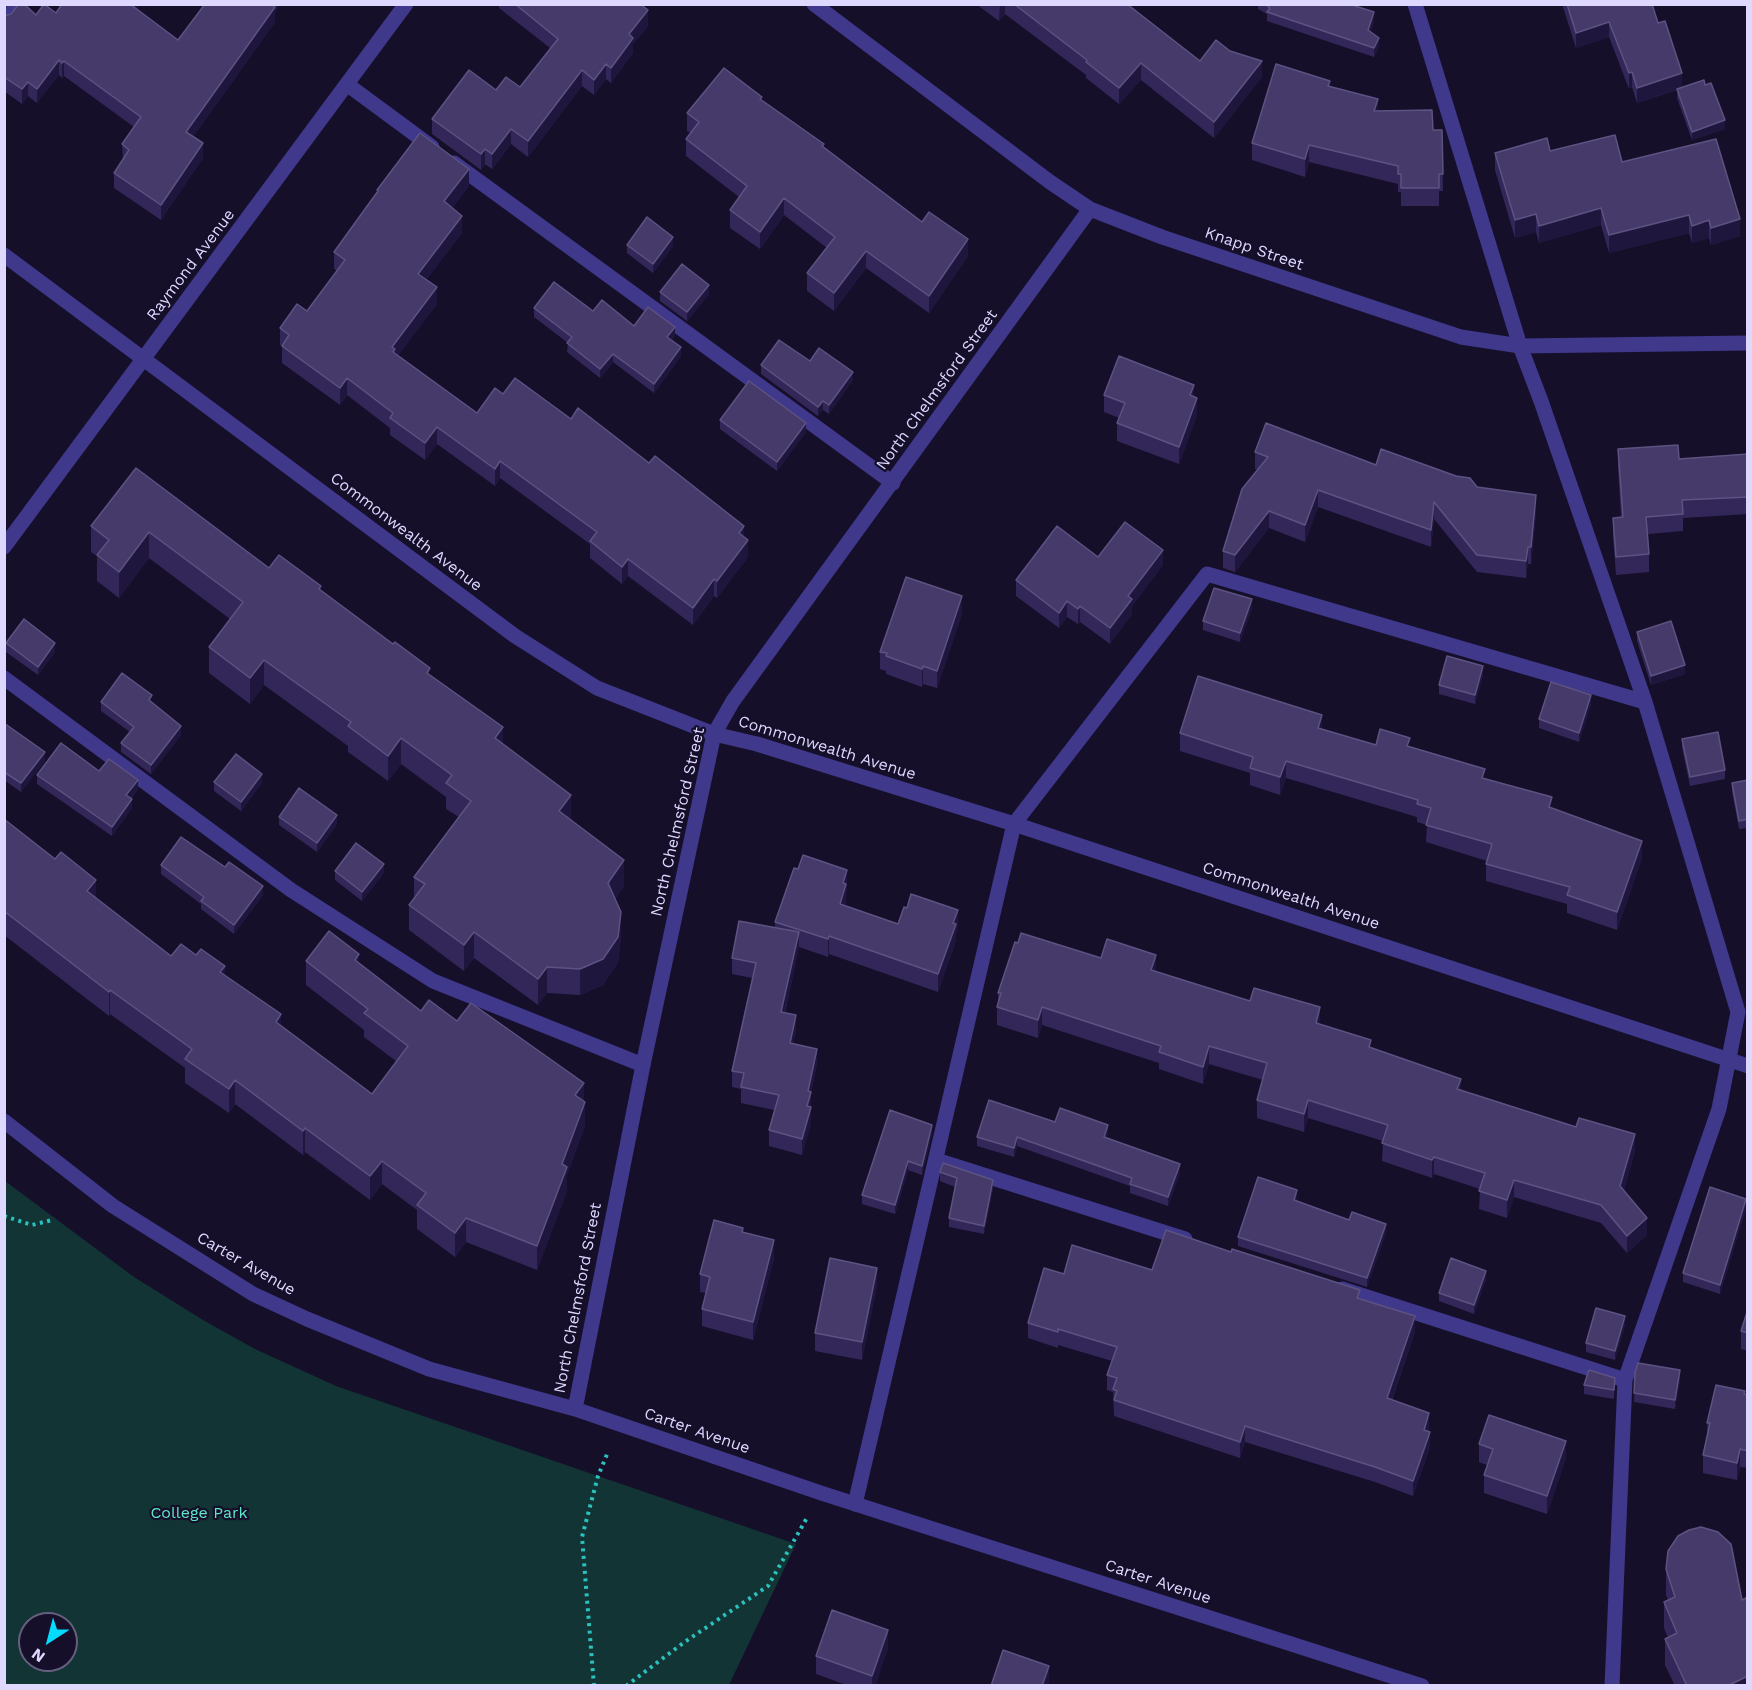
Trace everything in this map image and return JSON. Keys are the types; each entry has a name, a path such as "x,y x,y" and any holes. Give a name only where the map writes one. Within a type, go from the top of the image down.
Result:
{"street":[{"path":"4,22 18,4"},
{"name":"Raymond Avenue","path":"4,547 406,4"},
{"name":"Knapp Street","path":"814,4 1050,182 1090,209 1162,237 1461,336 1520,346 1748,343"},
{"path":"1414,5 1520,346 1645,702 1738,1012 1719,1109 1625,1380 1612,1686"},
{"path":"348,85 893,483"},
{"name":"North Chelmsford Street","path":"575,1409 643,1065 714,734 733,701 1090,209"},
{"name":"Commonwealth Avenue","path":"4,255 515,636 597,688 714,734 756,744 1014,824 1748,1066"},
{"path":"855,1504 1014,824 1207,574 1645,702"},
{"path":"4,678 291,890 433,981 643,1065"},
{"name":"Carter Avenue","path":"4,1121 113,1206 254,1294 307,1319 429,1368 575,1409 821,1493 1422,1686"},
{"path":"936,1160 1196,1243"},
{"path":"1331,1286 1625,1380"}],"path":[{"path":"4,1216 32,1225 52,1220"},
{"path":"594,1686 582,1537 598,1476 608,1452"},
{"path":"626,1686 686,1641 768,1586 821,1493"}],"green space":[{"name":"College Park","path":"5,1181 134,1277 255,1349 336,1386 796,1544 729,1685 5,1685"}],"building":[{"path":"19,4 24,4 36,15 44,4 56,13 62,4 130,4 178,40 205,4 271,4 275,7 186,132 203,143 161,205 114,173 129,150 122,144 141,117 64,61 62,63 59,60 37,89 28,82 22,89 4,77 4,16 11,14"},
{"path":"515,4 640,4 648,10 629,34 633,38 611,68 606,64 594,80 582,70 528,141 511,129 492,154 485,149 481,154 432,119 469,70 496,90 506,77 520,87 558,39"},
{"path":"1014,4 1127,4 1200,61 1216,40 1230,51 1262,61 1214,122 1141,63 1119,88 1086,62 1087,60"},
{"path":"1265,4 1353,4 1374,12 1368,30 1379,38 1374,48 1267,12 1270,8"},
{"path":"1567,4 1652,4 1658,23 1665,21 1682,73 1637,88 1609,22 1576,33"},
{"path":"1276,64 1330,81 1328,86 1378,99 1374,111 1432,110 1433,130 1442,130 1443,174 1439,174 1439,188 1401,188 1401,174 1398,174 1398,166 1309,145 1305,159 1252,143"},
{"path":"724,68 762,97 760,99 824,144 822,146 922,222 929,212 968,239 929,296 866,251 834,293 807,273 835,237 784,198 760,232 730,210 747,186 686,139 699,122 687,113"},
{"path":"1704,80 1705,85 1711,83 1725,120 1692,132 1677,89"},
{"path":"420,133 469,169 444,201 462,216 418,274 437,287 392,347 395,349 393,352 477,413 495,388 503,394 515,378 571,419 578,408 649,463 655,456 744,526 739,533 748,540 717,581 714,579 693,608 628,559 622,567 590,541 597,532 500,461 495,469 437,427 425,443 390,418 393,413 347,378 340,388 282,346 289,335 280,328 297,304 307,311 345,260 334,252"},
{"path":"1615,135 1622,162 1716,139 1740,219 1711,228 1709,220 1692,226 1689,215 1609,235 1601,208 1539,226 1536,214 1515,220 1495,153 1547,138 1550,151"},
{"path":"647,217 673,237 653,264 627,245"},
{"path":"682,264 709,285 687,312 660,292"},
{"path":"554,282 593,311 602,300 634,326 648,307 675,327 667,337 681,347 654,384 613,354 600,369 567,343 572,337 534,308"},
{"path":"779,340 810,361 819,348 853,372 829,405 823,401 818,407 761,365"},
{"path":"1119,356 1194,385 1190,395 1197,398 1179,447 1117,423 1125,403 1104,395"},
{"path":"749,381 806,423 777,462 720,420"},
{"path":"1266,423 1376,465 1381,449 1456,476 1470,478 1477,487 1536,495 1531,547 1528,547 1526,561 1477,555 1434,502 1431,530 1318,490 1305,525 1269,511 1235,555 1223,551 1242,489 1268,457 1255,452"},
{"path":"1678,445 1679,459 1748,454 1748,497 1682,500 1683,514 1646,517 1649,554 1616,557 1613,518 1623,517 1618,449"},
{"path":"136,468 269,568 279,555 321,586 319,589 393,644 395,642 430,668 427,673 503,727 495,738 571,795 559,811 624,860 608,883 621,912 618,937 603,959 580,969 547,967 538,979 474,932 464,945 409,905 425,884 414,877 471,801 446,783 452,775 401,738 388,756 348,726 351,722 264,660 250,678 209,647 243,602 149,532 119,572 97,555 109,540 91,526"},
{"path":"1125,522 1163,550 1128,596 1132,599 1110,628 1080,606 1078,609 1067,601 1059,613 1016,580 1057,526 1098,557"},
{"path":"906,577 962,596 937,671 923,666 922,669 880,652"},
{"path":"1214,588 1252,599 1240,633 1203,621"},
{"path":"24,619 55,643 38,667 6,643"},
{"path":"1671,621 1685,665 1651,676 1637,632"},
{"path":"1447,656 1483,666 1475,695 1439,685"},
{"path":"122,673 152,695 149,700 181,726 151,765 121,743 134,727 101,702"},
{"path":"1198,676 1322,715 1318,728 1376,745 1380,729 1410,738 1407,746 1485,769 1482,778 1552,797 1549,807 1642,841 1617,912 1567,895 1570,887 1486,864 1492,844 1426,825 1431,808 1417,804 1418,800 1286,761 1280,777 1250,768 1253,757 1180,733"},
{"path":"1551,682 1591,695 1579,733 1539,719"},
{"path":"4,723 45,752 21,783 4,772"},
{"path":"1718,732 1725,770 1690,777 1682,739"},
{"path":"61,743 99,771 109,759 138,780 126,795 132,799 112,827 37,775"},
{"path":"236,754 262,774 241,802 214,782"},
{"path":"1748,780 1748,819 1739,821 1732,783"},
{"path":"299,788 337,815 317,843 279,817"},
{"path":"4,819 55,859 61,852 96,880 87,891 171,956 181,944 196,955 201,949 225,966 220,972 281,1014 276,1022 372,1094 408,1046 364,1013 368,1009 306,961 329,931 359,954 355,960 421,1011 429,1000 457,1021 471,1003 584,1083 575,1095 585,1102 562,1164 567,1167 537,1246 466,1218 455,1233 417,1205 426,1193 382,1161 370,1176 305,1128 303,1131 235,1080 229,1089 185,1059 192,1049 110,990 109,992 4,911"},
{"path":"181,837 225,867 229,862 263,886 234,925 201,901 204,897 161,865"},
{"path":"356,843 384,864 362,892 335,871"},
{"path":"803,855 847,870 843,883 846,884 840,904 898,924 904,907 907,908 911,894 958,910 953,923 956,924 938,974 829,936 828,939 775,922 794,868 798,869"},
{"path":"739,921 799,932 781,1012 796,1015 790,1043 817,1049 808,1091 811,1092 807,1106 811,1107 802,1139 769,1130 779,1095 741,1087 744,1073 732,1071 756,963 732,958"},
{"path":"1021,933 1101,958 1107,939 1156,955 1151,970 1250,1001 1254,988 1320,1007 1316,1023 1371,1040 1369,1047 1461,1079 1457,1089 1576,1127 1579,1118 1635,1134 1620,1186 1647,1218 1627,1236 1601,1205 1514,1180 1507,1200 1479,1191 1485,1173 1434,1157 1432,1160 1382,1143 1388,1125 1308,1100 1304,1114 1257,1100 1267,1063 1209,1046 1203,1067 1159,1052 1161,1046 1042,1007 1038,1020 997,1007 1001,993 998,993 1015,942 1018,943"},
{"path":"989,1100 1055,1122 1060,1108 1108,1125 1104,1137 1180,1164 1168,1197 1130,1184 1132,1178 1017,1137 1014,1148 977,1137"},
{"path":"890,1110 932,1125 922,1166 908,1161 895,1205 862,1195"},
{"path":"943,1163 993,1180 984,1226 949,1218 957,1178 940,1172"},
{"path":"1258,1177 1297,1190 1294,1200 1349,1220 1352,1212 1386,1224 1367,1278 1238,1237"},
{"path":"1710,1187 1746,1199 1720,1285 1683,1273"},
{"path":"714,1220 743,1228 742,1232 774,1240 753,1322 702,1309 710,1277 700,1274"},
{"path":"1166,1230 1231,1252 1232,1249 1360,1290 1357,1298 1415,1316 1387,1398 1429,1413 1424,1430 1430,1432 1413,1481 1245,1426 1240,1442 1114,1400 1117,1391 1113,1389 1117,1378 1107,1375 1117,1347 1058,1329 1058,1332 1028,1323 1044,1268 1064,1274 1072,1245 1152,1270"},
{"path":"830,1258 877,1268 862,1342 815,1333"},
{"path":"1451,1258 1486,1271 1474,1305 1439,1293"},
{"path":"1596,1308 1625,1316 1615,1351 1586,1343"},
{"path":"1748,1309 1748,1333 1741,1331"},
{"path":"1638,1363 1680,1370 1675,1400 1634,1393"},
{"path":"1589,1370 1615,1378 1614,1390 1584,1385"},
{"path":"1716,1385 1745,1391 1744,1394 1748,1395 1748,1451 1740,1449 1737,1463 1703,1455 1710,1423 1707,1423"},
{"path":"1489,1415 1566,1441 1547,1496 1484,1475 1493,1449 1479,1444"},
{"path":"1701,1527 1718,1532 1731,1544 1742,1600 1748,1597 1748,1676 1727,1686 1687,1686 1665,1639 1677,1633 1664,1602 1675,1597 1666,1569 1668,1551 1678,1536"},
{"path":"832,1610 888,1630 872,1676 816,1656"},
{"path":"1003,1650 1049,1666 1042,1686 991,1686"}]}
